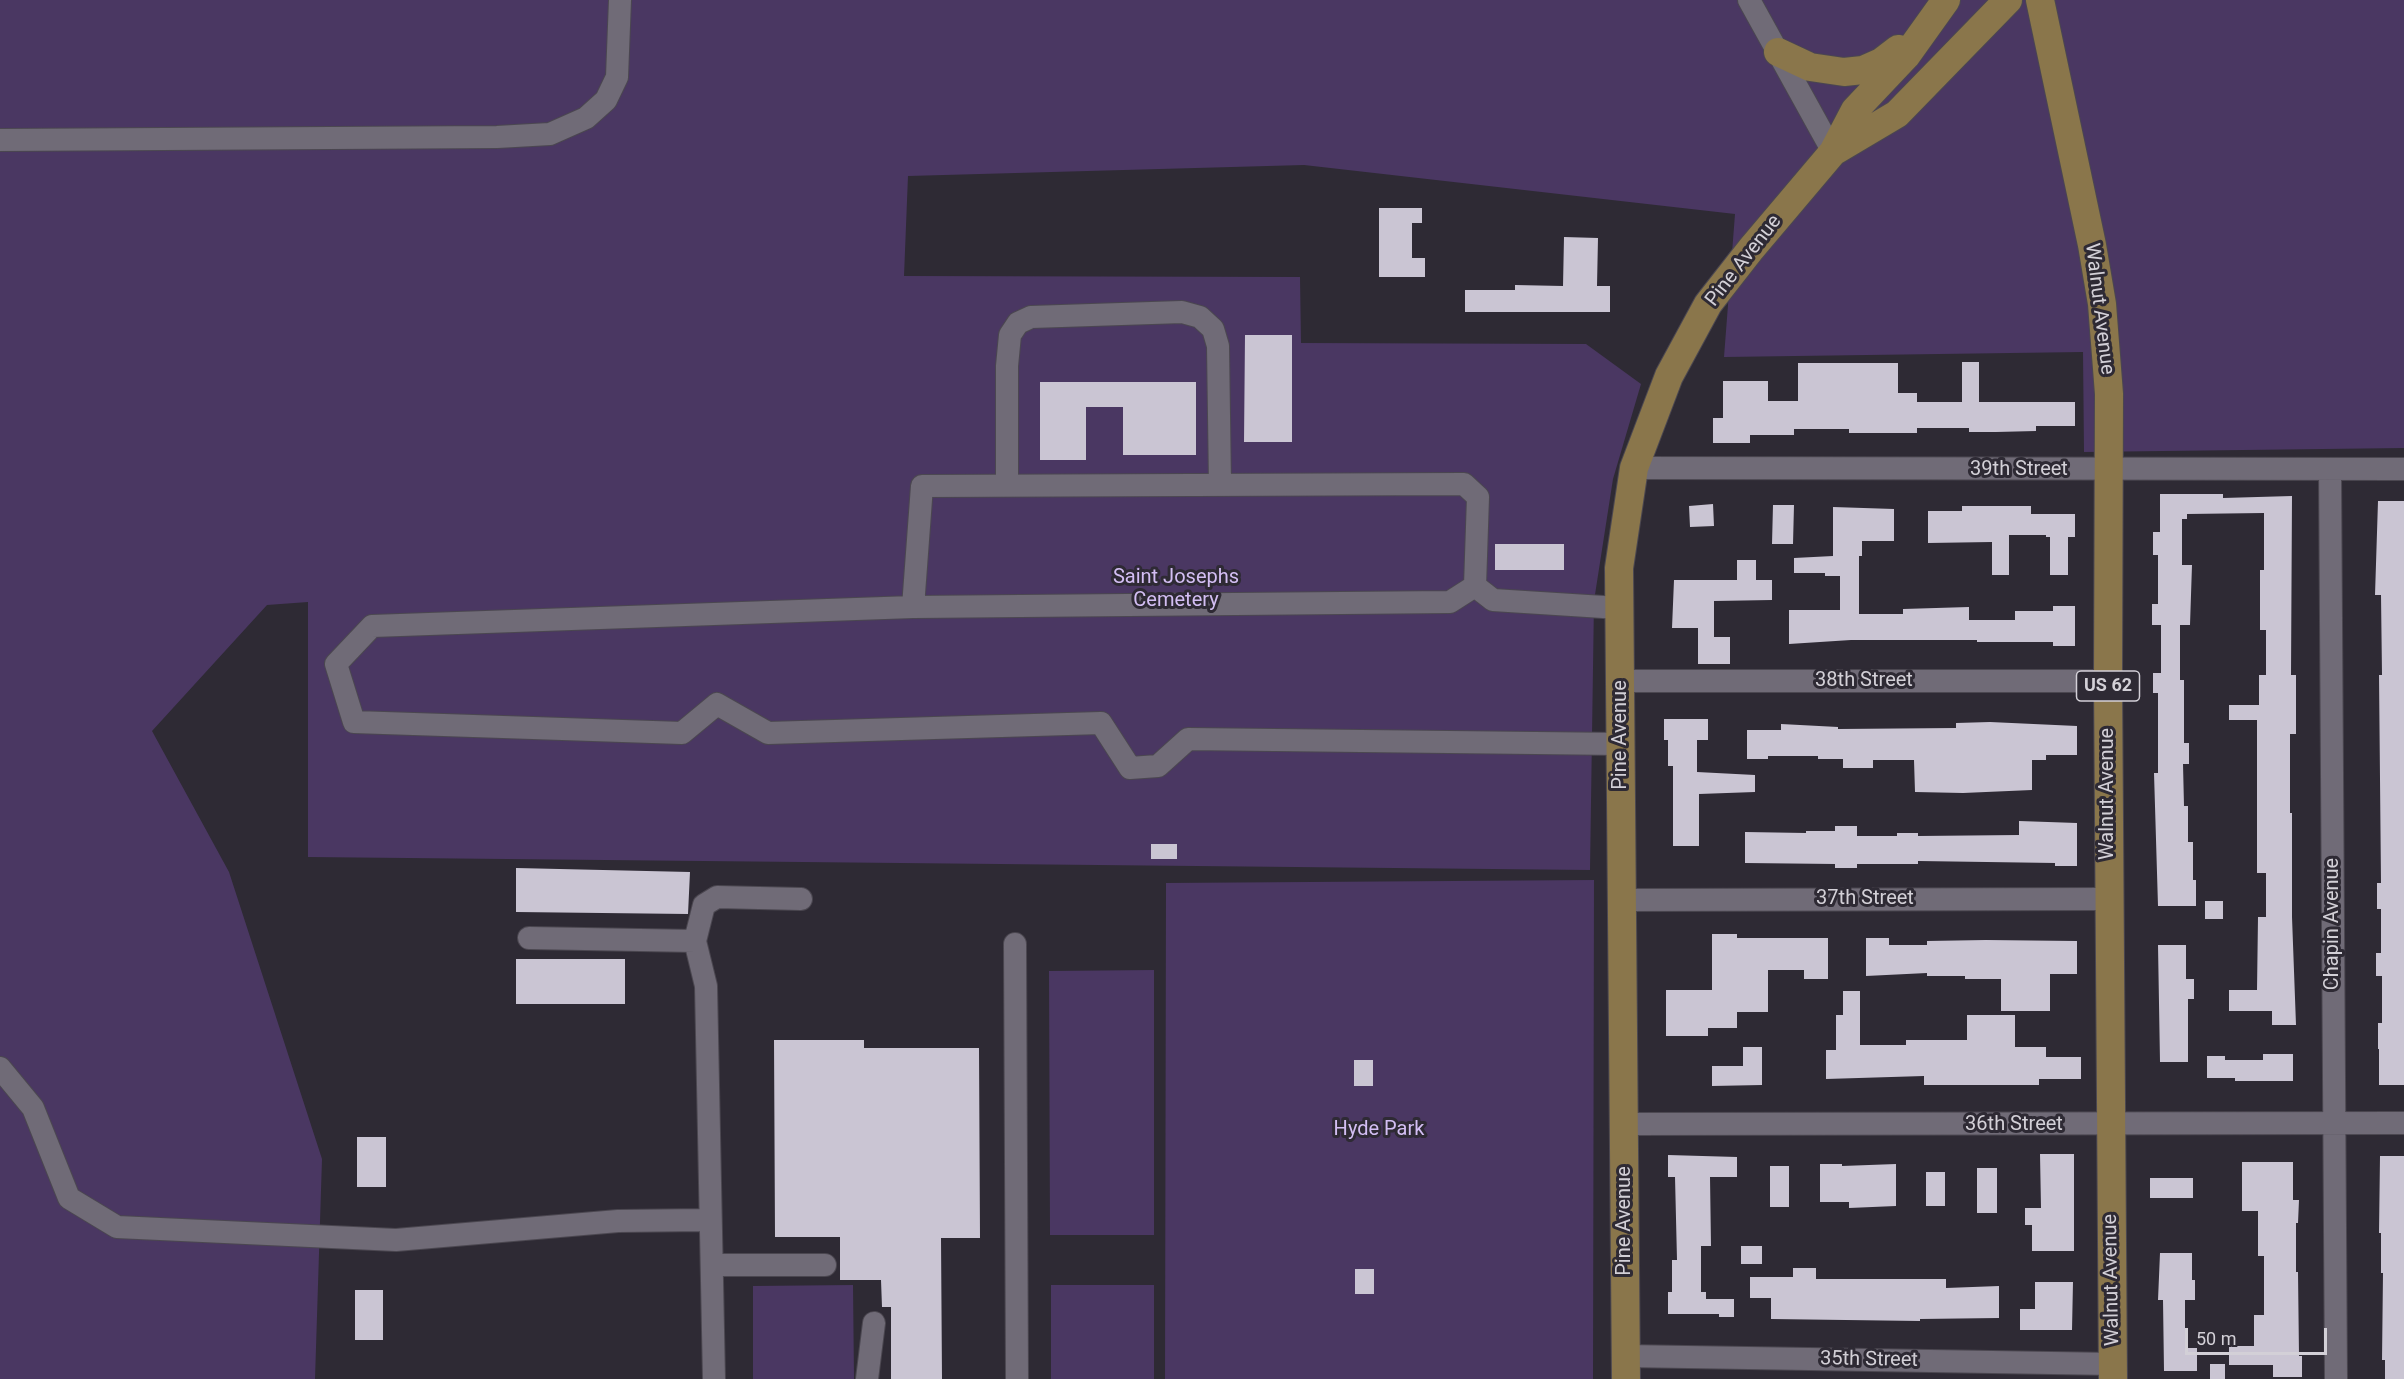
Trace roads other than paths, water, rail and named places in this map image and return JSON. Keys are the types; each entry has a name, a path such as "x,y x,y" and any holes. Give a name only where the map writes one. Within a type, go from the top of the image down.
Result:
{"main road":[{"path":"1833,152 1897,114 2008,0"},
{"name":"Walnut Avenue","path":"2040,0 2080,187 2102,304 2109,394 2108,681 2113,1371"},
{"path":"1778,52 1819,69 1844,72 1863,70 1896,52 1916,28 1942,6"},
{"path":"1833,152 1855,110 1906,56 1942,6"},
{"name":"Pine Avenue","path":"1626,1367 1621,681 1618,568 1634,468 1670,376 1708,304 1833,152"}],"street":[{"path":"0,140 497,137 550,134 586,118 606,100 617,77 621,0"},
{"path":"1749,0 1833,152"},
{"path":"1007,485 1007,366 1010,335 1018,323 1031,317 1182,312 1200,317 1213,329 1218,346 1220,485"},
{"name":"39th Street","path":"1634,468 2404,469"},
{"name":"Chapin Avenue","path":"2330,469 2336,1379"},
{"path":"913,607 922,486 1464,484 1478,497 1475,586"},
{"path":"1475,586 1493,600 1619,608"},
{"path":"1475,586 1450,602 913,607 372,626 336,664 354,722 682,733 717,704 768,733 1101,723 1130,768 1158,766 1188,739 1621,744"},
{"name":"38th Street","path":"1621,681 2108,681"},
{"path":"714,1379 706,986 695,941 704,905 717,897 801,898"},
{"name":"37th Street","path":"1621,900 2109,898"},
{"path":"530,938 695,941"},
{"path":"1015,944 1017,1379"},
{"path":"0,1068 33,1108 69,1198 117,1227 396,1240 618,1221 704,1220"},
{"name":"36th Street","path":"1624,1124 2404,1124"},
{"path":"712,1265 825,1265"},
{"path":"867,1379 874,1323"},
{"name":"35th Street","path":"1626,1367 2113,1371"}],"park label":[{"name":"Saint Josephs Cemetery","path":"1176,590"},
{"name":"Hyde Park","path":"1379,1130"}]}
